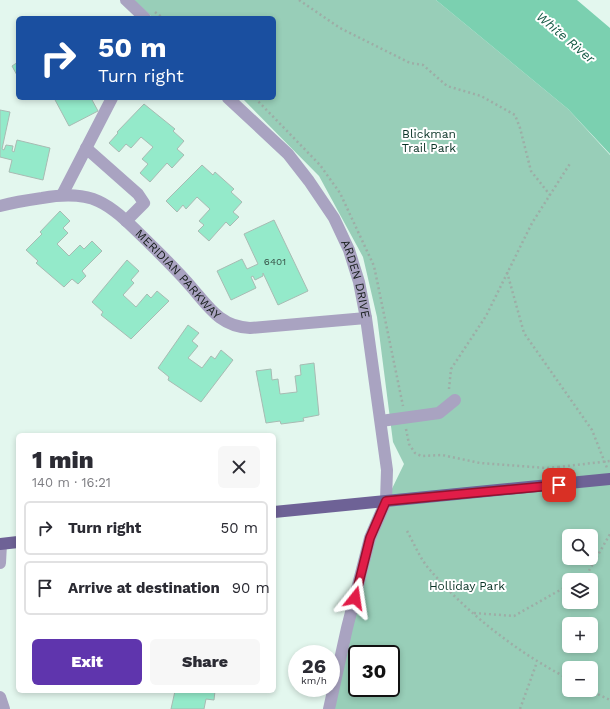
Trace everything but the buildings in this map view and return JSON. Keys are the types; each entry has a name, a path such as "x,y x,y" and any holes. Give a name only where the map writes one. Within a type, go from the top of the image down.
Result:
{"main road":[{"path":"276,512 559,485 609,474"},
{"path":"1,544 16,542"}],"street":[{"path":"126,0 142,16"},
{"path":"62,195 111,100"},
{"name":"ARDEN DRIVE","path":"230,100 288,154 319,194 342,233 350,250 359,282 366,318 381,421 387,470 386,501"},
{"path":"86,148 138,194 144,203 126,221"},
{"name":"MERIDIAN PARKWAY","path":"0,206 62,195 80,195 98,200 114,210 126,221 179,272 213,313 228,323 250,328 366,318"},
{"path":"381,421 439,413 455,400"},
{"path":"329,709 347,628 370,538 386,501"},
{"path":"0,563 1,544"},
{"path":"0,697 4,709"}],"path":[{"path":"299,0 340,28 410,63 423,65 447,86 481,96 515,115 520,128 531,171 550,195"},
{"path":"455,400 449,390 451,369 486,316 532,223 571,162"},
{"path":"507,271 524,333 592,430 609,474"},
{"path":"405,417 409,444 415,453 421,456 442,455 480,463 546,468 610,461"},
{"path":"406,531 429,569 474,613 537,662 562,675"},
{"path":"588,573 610,534"},
{"path":"474,613 514,616 562,589"},
{"path":"520,709 537,662"},
{"path":"598,694 610,700"}],"green space":[{"path":"134,0 436,0 568,109 610,155 610,709 330,709 333,697 340,697 340,661 347,628 386,501 404,464 393,442 377,317 363,257 319,176 244,100 276,100 276,16 151,16"}],"water":[{"name":"White River","path":"436,0 577,0 610,28 610,154 568,109"}],"route":[{"path":"355,598 370,538 386,501 559,485"}],"park label":[{"name":"Blickman Trail Park","path":"429,141"},
{"name":"Holliday Park","path":"467,586"}]}
